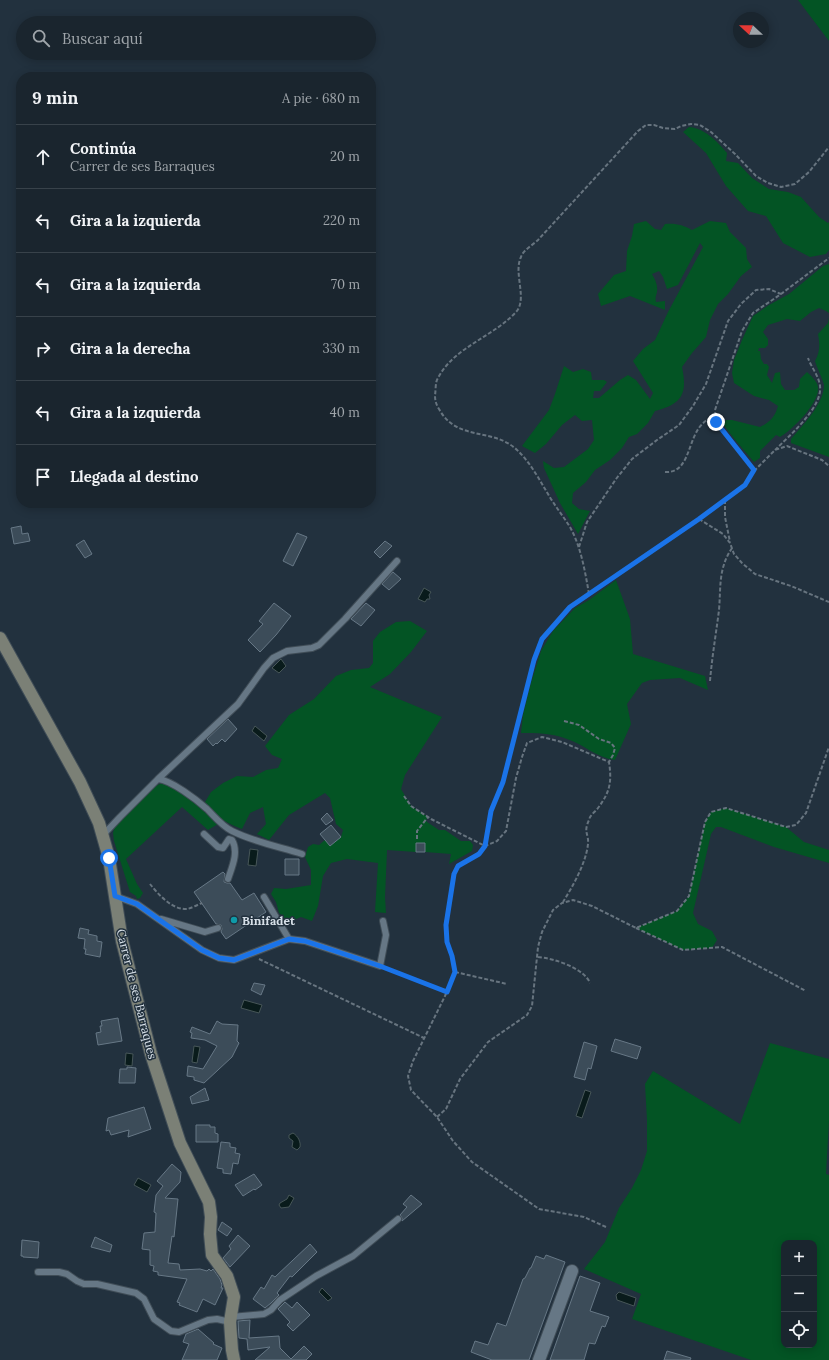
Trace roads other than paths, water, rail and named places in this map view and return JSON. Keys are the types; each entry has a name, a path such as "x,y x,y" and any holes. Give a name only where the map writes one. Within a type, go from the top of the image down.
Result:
{"main road":[{"name":"Carrer de ses Barraques","path":"0,638 80,782 99,823 109,858 122,941 151,1054 180,1144 209,1202 212,1256 227,1276 234,1297 230,1320 234,1360"}],"street":[{"path":"539,1360 572,1271"}],"lane":[{"path":"102,836 158,779 238,704 273,658 287,651 312,648 319,645 345,619 397,561"},
{"path":"158,779 164,780 176,787 206,809 220,824 233,831 302,854"},
{"path":"204,834 218,847 223,848 229,839 232,840 235,845 235,854 228,879"},
{"path":"115,896 137,904 202,950 219,958 234,960 289,939 305,941 380,966 386,935 383,921"},
{"path":"264,897 289,939"},
{"path":"156,917 205,932 218,928"},
{"path":"38,1272 59,1272 67,1274 77,1282 84,1284 97,1284 136,1293 144,1299 154,1319 171,1331 179,1332 208,1320 230,1320 264,1314 271,1310 280,1300 316,1276 353,1256 398,1219"}],"place":[{"name":"Binifadet","path":"234,920"}]}
